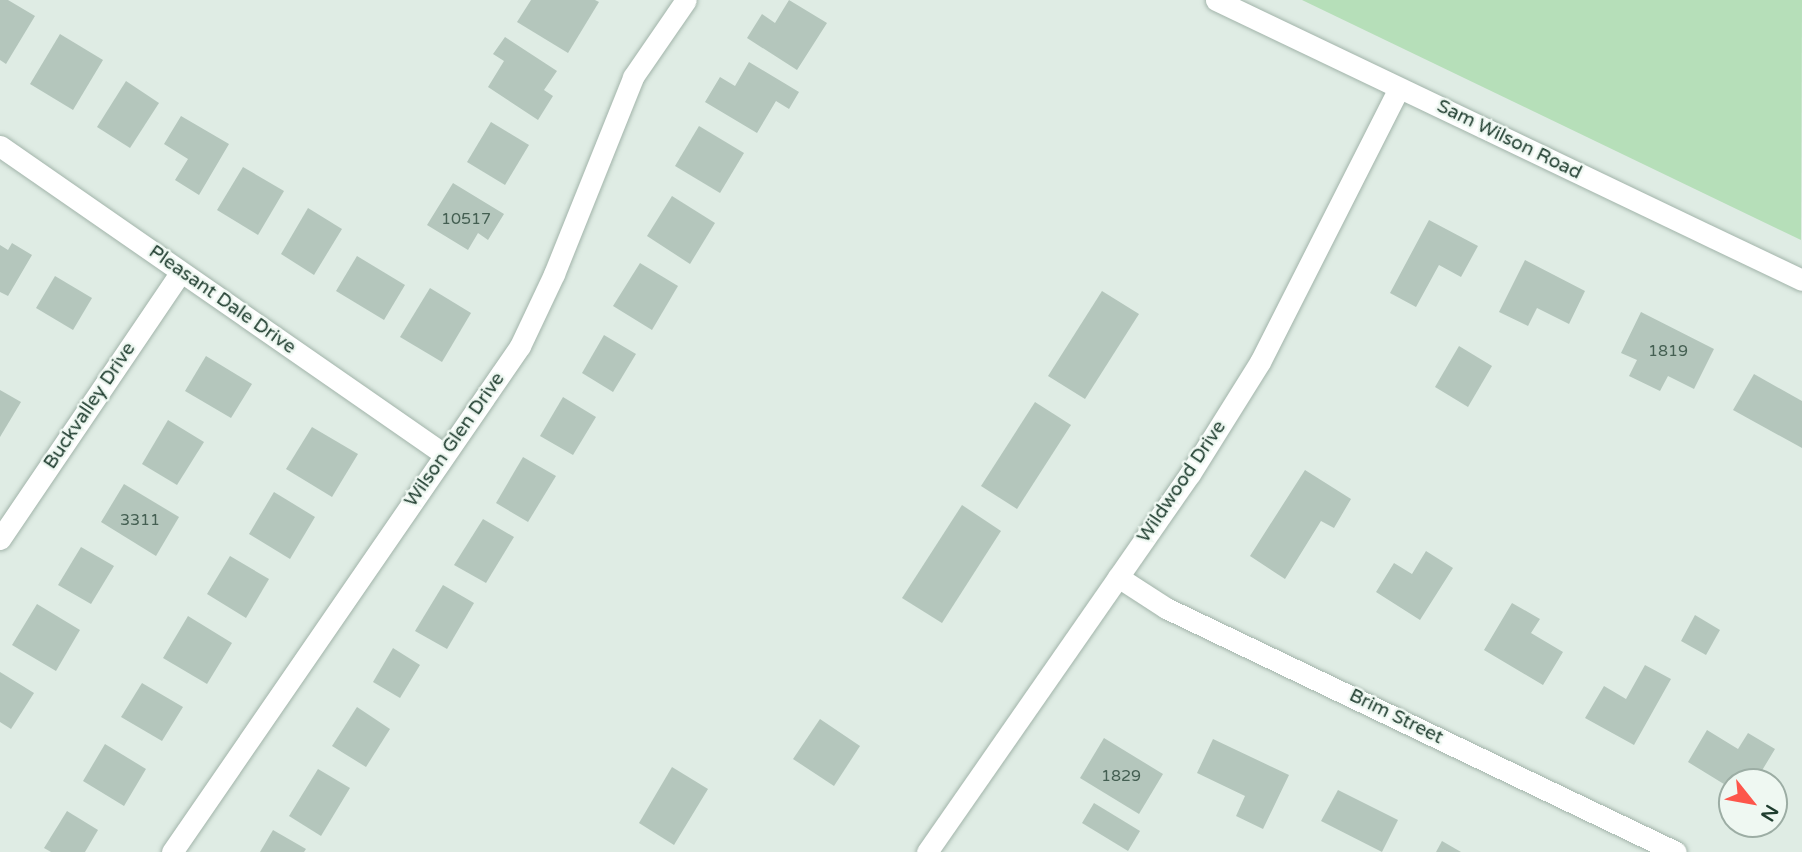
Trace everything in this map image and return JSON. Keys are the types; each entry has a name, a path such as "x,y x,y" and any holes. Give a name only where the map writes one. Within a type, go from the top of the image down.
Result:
{"street":[{"name":"Wilson Glen Drive","path":"172,852 520,345 554,274 633,77 686,0"},
{"name":"Sam Wilson Road","path":"1216,0 1802,280"},
{"name":"Wildwood Drive","path":"927,852 1190,474 1260,362 1399,88"},
{"name":"Pleasant Dale Drive","path":"0,146 109,219 180,273 444,454"},
{"name":"Buckvalley Drive","path":"2,532 180,273"},
{"name":"Brim Street","path":"1118,577 1166,608 1676,852"}],"green space":[{"path":"1302,0 1802,0 1801,240"}],"building":[{"path":"0,0 8,0 35,16 6,64 0,60"},
{"path":"531,0 599,2 568,53 517,22"},
{"path":"789,0 827,23 797,70 747,38 762,14 775,23"},
{"path":"60,34 103,60 73,110 30,84"},
{"path":"505,37 557,71 544,90 553,96 538,120 488,87 504,61 493,54"},
{"path":"749,62 799,92 789,109 776,101 757,133 705,102 720,77 735,86"},
{"path":"126,81 159,103 130,148 97,127"},
{"path":"181,116 229,144 199,195 175,180 188,159 164,144"},
{"path":"491,122 529,145 505,185 467,162"},
{"path":"699,126 744,153 720,193 675,166"},
{"path":"243,167 284,191 258,235 217,210"},
{"path":"453,183 504,214 488,240 478,233 468,250 427,225"},
{"path":"672,196 715,223 690,264 647,236"},
{"path":"308,208 342,229 314,275 281,254"},
{"path":"1429,220 1478,246 1461,277 1439,265 1416,307 1390,293"},
{"path":"12,243 32,255 8,296 0,292 0,245 8,250"},
{"path":"357,256 405,285 384,320 336,291"},
{"path":"1525,260 1585,291 1569,324 1537,308 1528,326 1499,312"},
{"path":"640,263 678,286 652,330 613,306"},
{"path":"55,276 92,298 73,330 36,308"},
{"path":"430,288 471,313 442,362 400,337"},
{"path":"1102,291 1139,314 1085,399 1048,376"},
{"path":"1641,312 1714,349 1694,389 1668,376 1660,391 1629,376 1637,360 1621,353"},
{"path":"604,335 636,354 613,392 582,373"},
{"path":"1459,346 1492,366 1468,407 1435,387"},
{"path":"206,356 252,384 231,418 185,391"},
{"path":"1754,374 1802,401 1802,448 1733,410"},
{"path":"0,390 21,402 0,437"},
{"path":"563,397 596,417 573,455 540,436"},
{"path":"1035,402 1071,425 1017,509 981,486"},
{"path":"168,420 204,442 177,485 142,464"},
{"path":"312,427 358,454 332,497 286,469"},
{"path":"523,457 556,476 528,522 496,503"},
{"path":"1305,470 1351,499 1334,528 1321,521 1285,579 1250,556"},
{"path":"124,484 179,517 156,556 101,522"},
{"path":"274,492 315,517 290,559 249,534"},
{"path":"962,505 1001,531 942,623 902,598"},
{"path":"483,519 514,537 486,583 454,565"},
{"path":"81,547 114,566 91,604 58,585"},
{"path":"1426,551 1453,568 1420,620 1376,592 1394,563 1412,574"},
{"path":"230,556 269,579 246,618 207,594"},
{"path":"443,585 474,603 447,649 415,631"},
{"path":"1512,603 1540,619 1531,633 1563,652 1543,685 1484,650"},
{"path":"37,604 80,630 56,671 12,645"},
{"path":"1695,615 1720,630 1706,655 1681,641"},
{"path":"188,616 232,643 207,684 163,658"},
{"path":"393,648 420,665 400,698 373,682"},
{"path":"1645,665 1671,679 1634,745 1585,718 1604,686 1626,699"},
{"path":"0,672 34,693 11,729 0,722"},
{"path":"142,683 183,707 162,741 121,717"},
{"path":"357,707 390,729 366,767 332,746"},
{"path":"820,719 860,746 834,786 793,759"},
{"path":"1707,730 1738,749 1748,733 1775,749 1763,768 1718,768 1718,780 1688,762"},
{"path":"1104,738 1163,774 1139,814 1080,778"},
{"path":"1213,739 1289,775 1263,829 1236,816 1245,796 1197,773"},
{"path":"105,744 146,769 124,806 83,781"},
{"path":"672,767 708,789 674,845 639,823"},
{"path":"318,769 350,788 321,836 289,816"},
{"path":"1338,790 1398,820 1382,852 1321,821"},
{"path":"1094,803 1140,831 1128,851 1082,823"},
{"path":"67,811 98,830 85,852 51,852 44,848"},
{"path":"273,830 306,849 304,852 260,852"},
{"path":"1442,841 1461,852 1436,852"}]}
